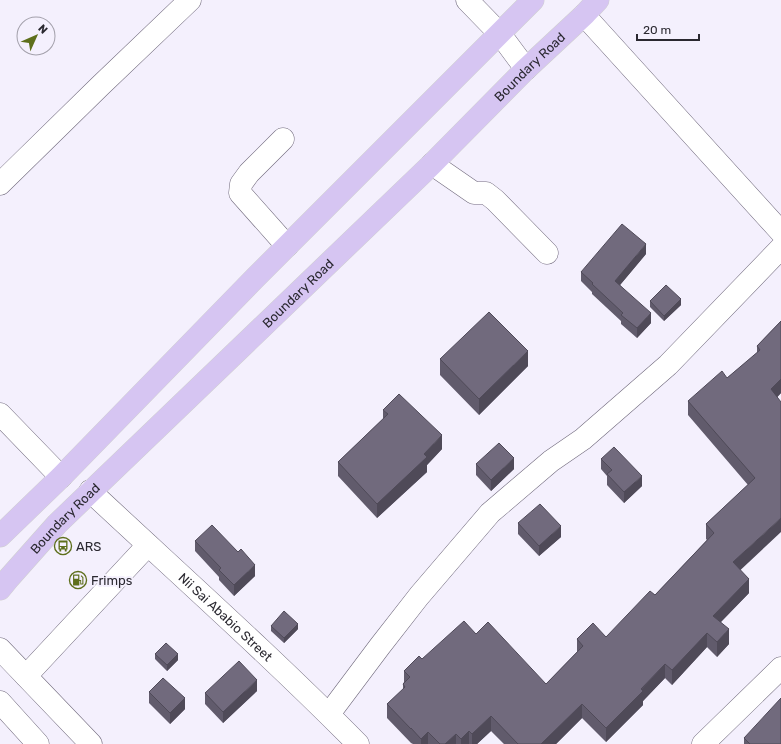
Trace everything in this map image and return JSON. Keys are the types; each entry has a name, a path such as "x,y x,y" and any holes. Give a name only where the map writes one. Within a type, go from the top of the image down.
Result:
{"main road":[{"path":"0,536 61,477 287,246 533,0"},
{"name":"Boundary Road","path":"0,589 8,578 57,524 90,491 432,164 526,69 591,8"}],"street":[{"path":"0,184 190,0"},
{"path":"467,0 500,34 526,69"},
{"path":"591,8 781,232"},
{"path":"283,139 240,184 240,192 287,246"},
{"path":"432,164 474,193 486,193 495,200 547,253"},
{"path":"329,714 418,596 490,513 551,461 583,439 668,365 781,248"},
{"path":"0,414 61,477"},
{"name":"Nii Sai Ababio Street","path":"90,491 214,605 329,714 358,744"},
{"path":"26,676 148,545"},
{"path":"0,649 92,744"},
{"path":"703,744 781,668"},
{"path":"0,702 38,744"}],"building":[{"path":"622,224 646,244 615,281 651,313 637,328 621,315 623,313 581,272"},
{"path":"666,285 681,299 664,316 650,301"},
{"path":"489,312 528,351 479,399 440,359"},
{"path":"781,321 781,379 771,389 781,402 781,518 733,562 749,579 713,616 729,629 717,642 707,633 672,670 665,664 641,689 643,691 606,728 582,704 541,744 518,744 491,716 472,734 469,731 461,739 456,734 445,744 440,744 428,732 421,739 387,704 405,687 403,684 410,677 404,671 419,656 422,659 464,621 476,634 488,622 546,684 583,646 577,639 593,623 606,637 650,591 655,595 714,533 706,524 755,478 688,401 722,371 727,378 760,350 757,346"},
{"path":"399,394 442,435 424,454 427,457 377,504 338,462 388,414 383,410"},
{"path":"499,443 514,458 491,480 476,464"},
{"path":"614,447 642,476 624,492 607,474 612,470 601,459"},
{"path":"540,504 561,526 539,546 518,523"},
{"path":"212,525 238,552 241,549 255,565 234,585 219,570 221,568 195,541"},
{"path":"284,611 298,624 284,638 271,626"},
{"path":"166,643 178,654 167,665 155,654"},
{"path":"239,661 257,680 223,712 205,693"},
{"path":"163,678 185,698 170,713 149,692"},
{"path":"781,698 781,744 750,744 744,738"}],"place":[{"name":"ARS","path":"63,546"},
{"name":"Frimps","path":"78,580"}]}
